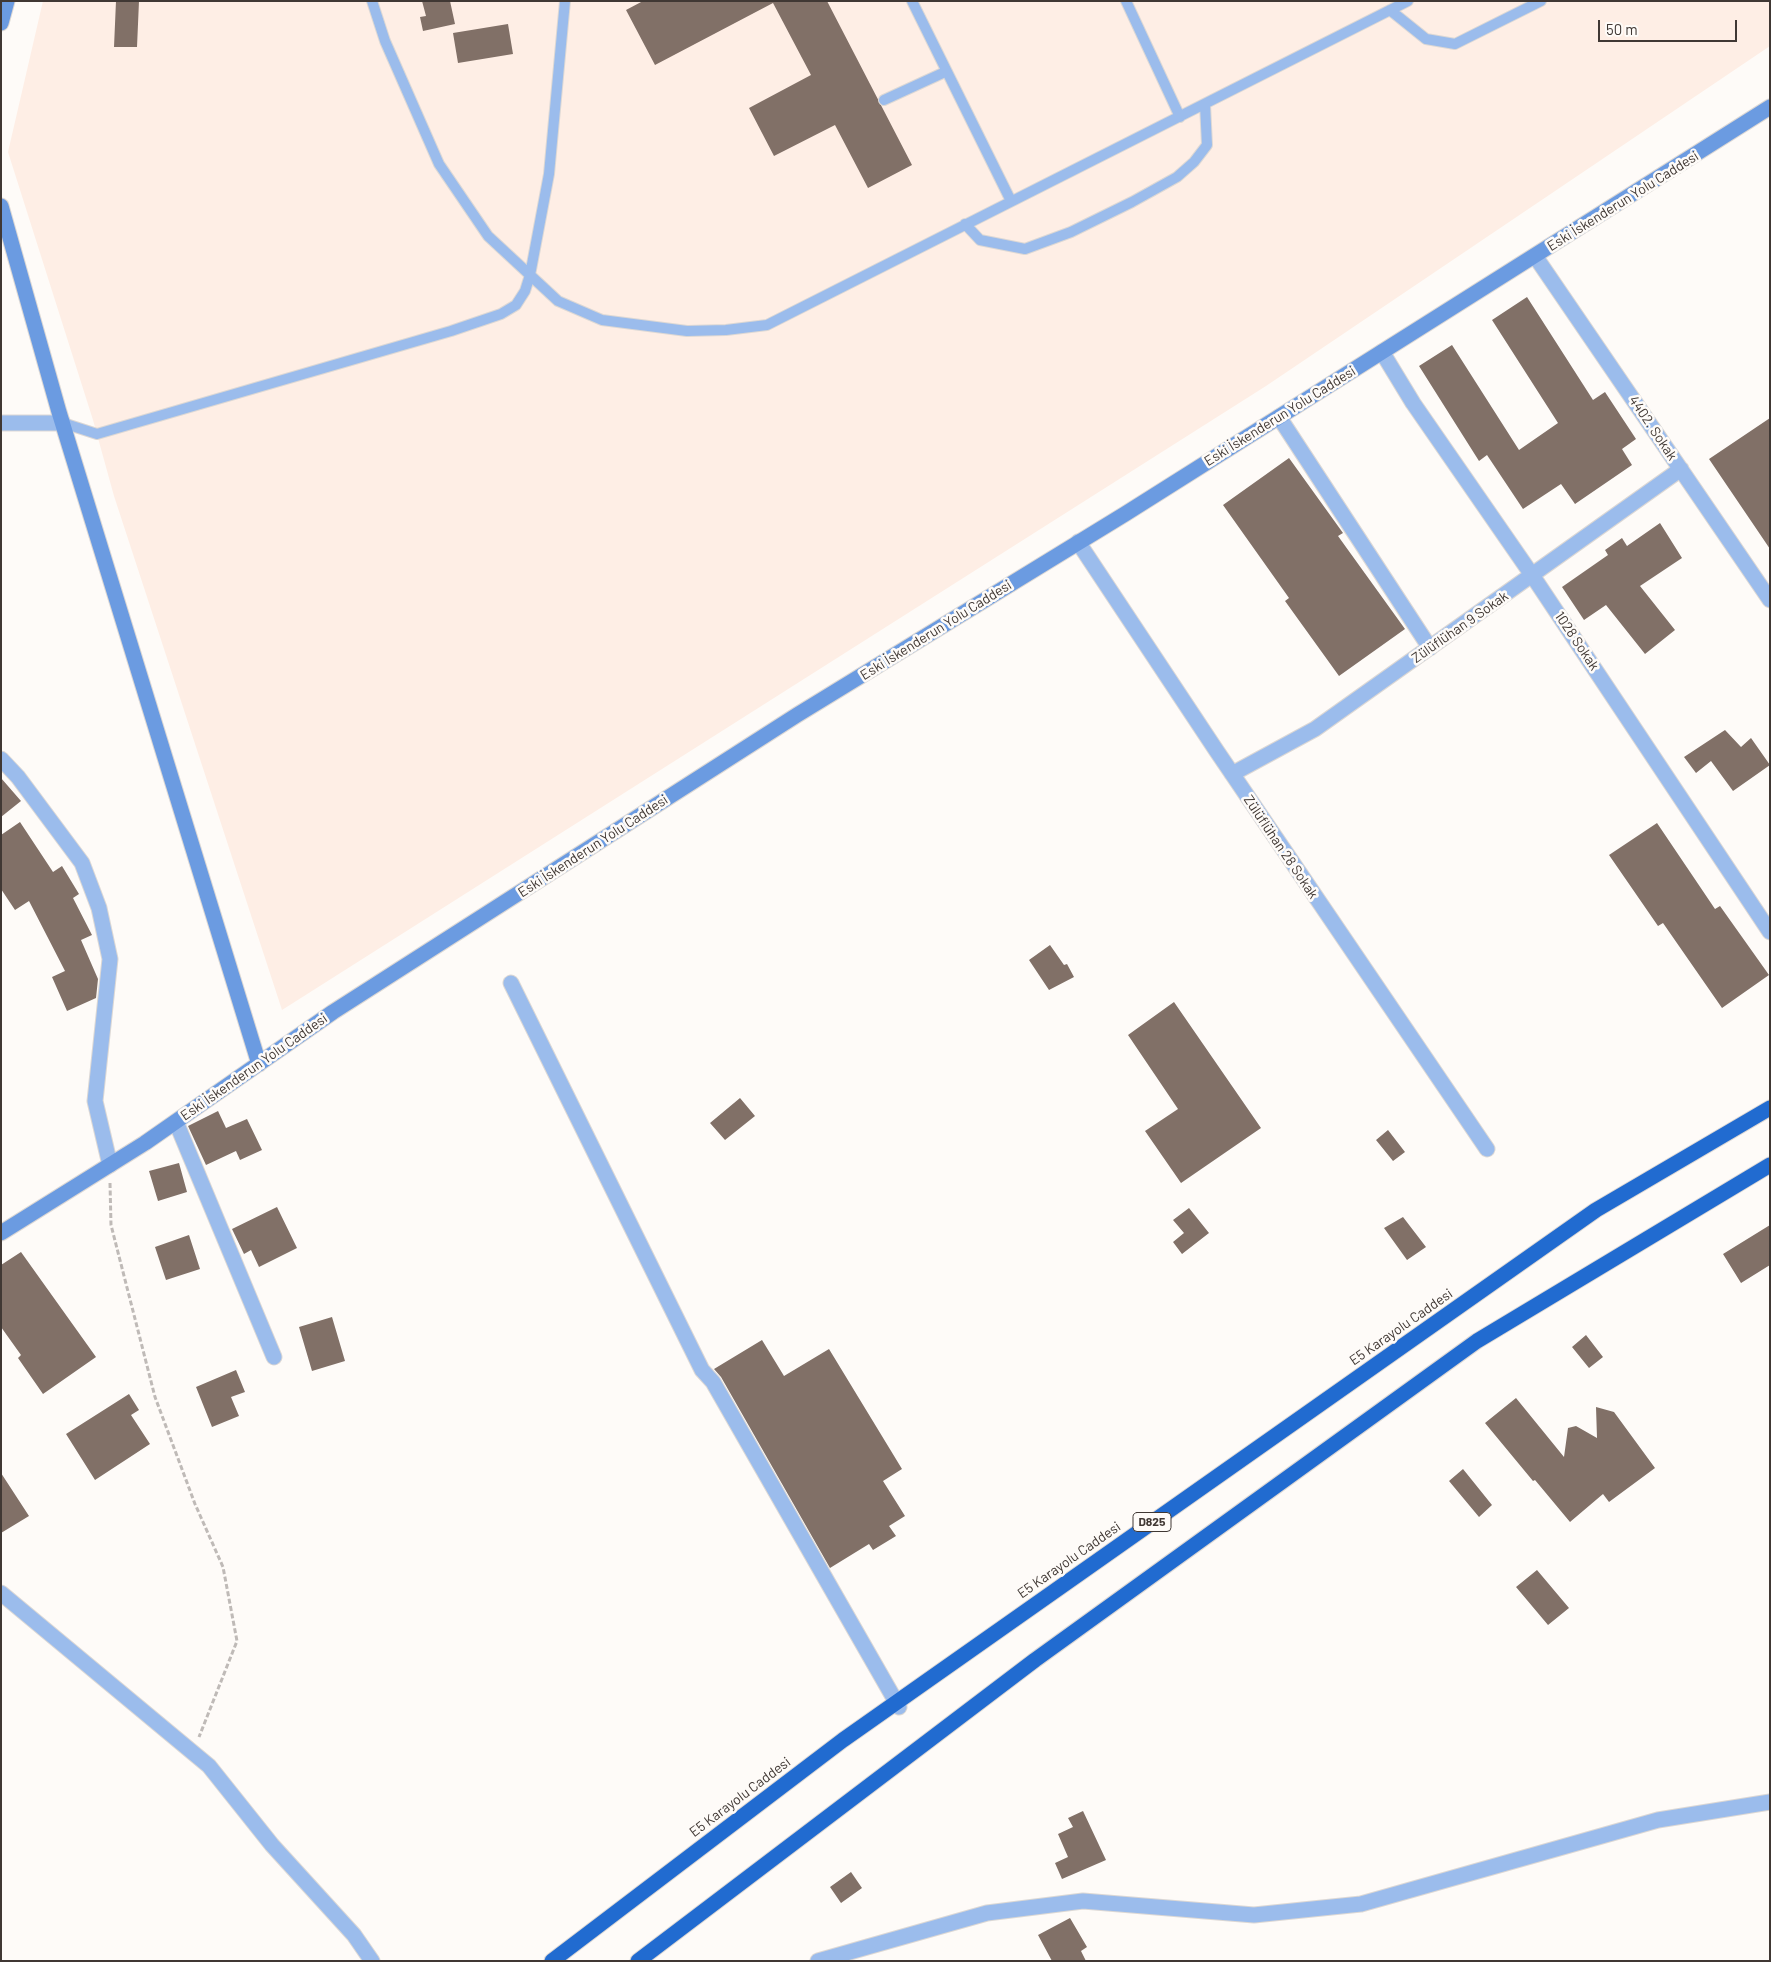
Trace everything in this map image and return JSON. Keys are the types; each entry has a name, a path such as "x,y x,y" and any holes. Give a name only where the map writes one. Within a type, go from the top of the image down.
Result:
{"highway":[{"name":"E5 Karayolu Caddesi","path":"552,1961 843,1740 897,1705 1596,1210 1770,1108"},
{"path":"638,1961 1035,1660 1477,1341 1770,1165"}],"street":[{"path":"1,23 7,1"},
{"name":"Eski İskenderun Yolu Caddesi","path":"1,1233 176,1122 333,1012 797,715 1279,417 1770,107"},
{"path":"1,206 63,423 258,1064"},
{"name":"4402. Sokak","path":"1535,256 1770,600"},
{"name":"1028 Sokak","path":"1382,352 1413,403 1532,575 1770,932"},
{"path":"1279,417 1430,648"},
{"path":"1,423 63,423"},
{"name":"Zülüflühan 9 Sokak","path":"1232,774 1315,729 1681,469"},
{"name":"Zülüflühan 28 Sokak","path":"1078,542 1232,774 1487,1149"},
{"path":"1,759 18,777 82,863 100,908 110,959 95,1101 110,1165"},
{"path":"511,983 702,1370 713,1382 897,1705"},
{"path":"176,1122 274,1357"},
{"path":"1,1593 209,1766 272,1845 354,1935 372,1961"},
{"path":"818,1961 987,1913 1083,1901 1254,1915 1361,1904 1658,1820 1770,1802"}],"lane":[{"path":"372,1 385,41 439,164 488,236 558,301 602,320 687,331 726,330 767,325 1408,1"},
{"path":"63,423 97,434 451,332 501,314 516,305 525,291 530,275 549,174 565,1"},
{"path":"912,1 945,72 1011,201"},
{"path":"1126,1 1180,117"},
{"path":"1390,10 1426,39 1455,44 1541,1"},
{"path":"884,100 945,72"},
{"path":"965,224 980,240 1025,249 1071,232 1132,202 1177,177 1194,162 1207,146 1205,104"}],"path":[{"path":"110,1165 111,1225 155,1397 195,1504 223,1568 237,1641 193,1753"}],"shaded area":[{"path":"43,1 1770,1 1770,46 1266,386 282,1010 114,496 93,420 8,152"}],"building":[{"path":"116,1 139,1 137,47 114,47"},
{"path":"422,1 450,1 455,24 423,31 420,17 426,16"},
{"path":"643,1 827,1 912,165 868,188 835,125 774,156 749,108 811,75 773,3 655,65 626,10"},
{"path":"508,24 513,54 458,63 453,33"},
{"path":"1527,297 1593,400 1605,392 1636,439 1622,449 1632,465 1575,504 1561,484 1523,509 1487,455 1479,461 1419,366 1452,345 1519,450 1558,423 1492,320"},
{"path":"1770,418 1770,549 1709,459"},
{"path":"1289,458 1343,533 1338,536 1405,629 1339,676 1285,601 1289,598 1223,505"},
{"path":"1660,523 1682,558 1640,586 1675,630 1645,654 1606,605 1584,620 1562,587 1608,555 1605,550 1622,538 1627,546"},
{"path":"1725,730 1741,747 1751,738 1770,765 1733,791 1711,761 1696,773 1684,757"},
{"path":"1,778 21,801 1,817"},
{"path":"20,822 53,872 62,866 79,894 73,898 92,935 81,940 98,979 96,998 67,1011 52,977 65,971 29,901 15,910 1,889 1,835"},
{"path":"1657,823 1715,909 1720,906 1769,975 1722,1008 1663,923 1658,926 1609,855"},
{"path":"1050,945 1064,965 1067,964 1074,977 1049,990 1029,960"},
{"path":"1174,1002 1261,1128 1181,1183 1145,1131 1178,1109 1128,1035"},
{"path":"740,1098 755,1116 725,1140 710,1123"},
{"path":"218,1111 226,1128 247,1119 262,1150 240,1160 236,1151 206,1165 188,1126"},
{"path":"1388,1130 1405,1152 1393,1161 1376,1140"},
{"path":"179,1163 187,1192 158,1201 149,1171"},
{"path":"277,1207 297,1248 259,1267 251,1250 244,1254 232,1229"},
{"path":"1189,1208 1209,1233 1182,1254 1173,1242 1184,1233 1173,1220"},
{"path":"1403,1217 1426,1247 1407,1260 1384,1228"},
{"path":"1770,1225 1770,1265 1741,1283 1723,1254"},
{"path":"189,1235 200,1269 166,1280 155,1247"},
{"path":"21,1252 96,1357 43,1394 18,1358 21,1355 1,1327 1,1265"},
{"path":"332,1317 345,1361 312,1371 299,1327"},
{"path":"1586,1335 1603,1357 1589,1368 1572,1347"},
{"path":"762,1340 784,1376 829,1349 902,1469 883,1481 905,1516 889,1526 896,1536 873,1550 869,1544 830,1568 721,1377 714,1369"},
{"path":"236,1370 245,1392 231,1397 239,1416 212,1427 196,1387"},
{"path":"129,1394 139,1410 131,1415 150,1444 95,1480 66,1434"},
{"path":"1516,1398 1564,1457 1568,1428 1576,1426 1597,1438 1596,1407 1614,1412 1655,1468 1609,1502 1603,1494 1570,1522 1485,1423"},
{"path":"1463,1469 1492,1505 1479,1517 1449,1481"},
{"path":"1,1473 29,1516 1,1533"},
{"path":"1537,1570 1569,1608 1548,1625 1516,1587"},
{"path":"1083,1811 1106,1860 1062,1879 1055,1863 1068,1857 1058,1834 1073,1827 1068,1818"},
{"path":"851,1872 862,1888 841,1903 830,1887"},
{"path":"1070,1918 1087,1947 1081,1951 1086,1961 1052,1961 1038,1935"}]}
